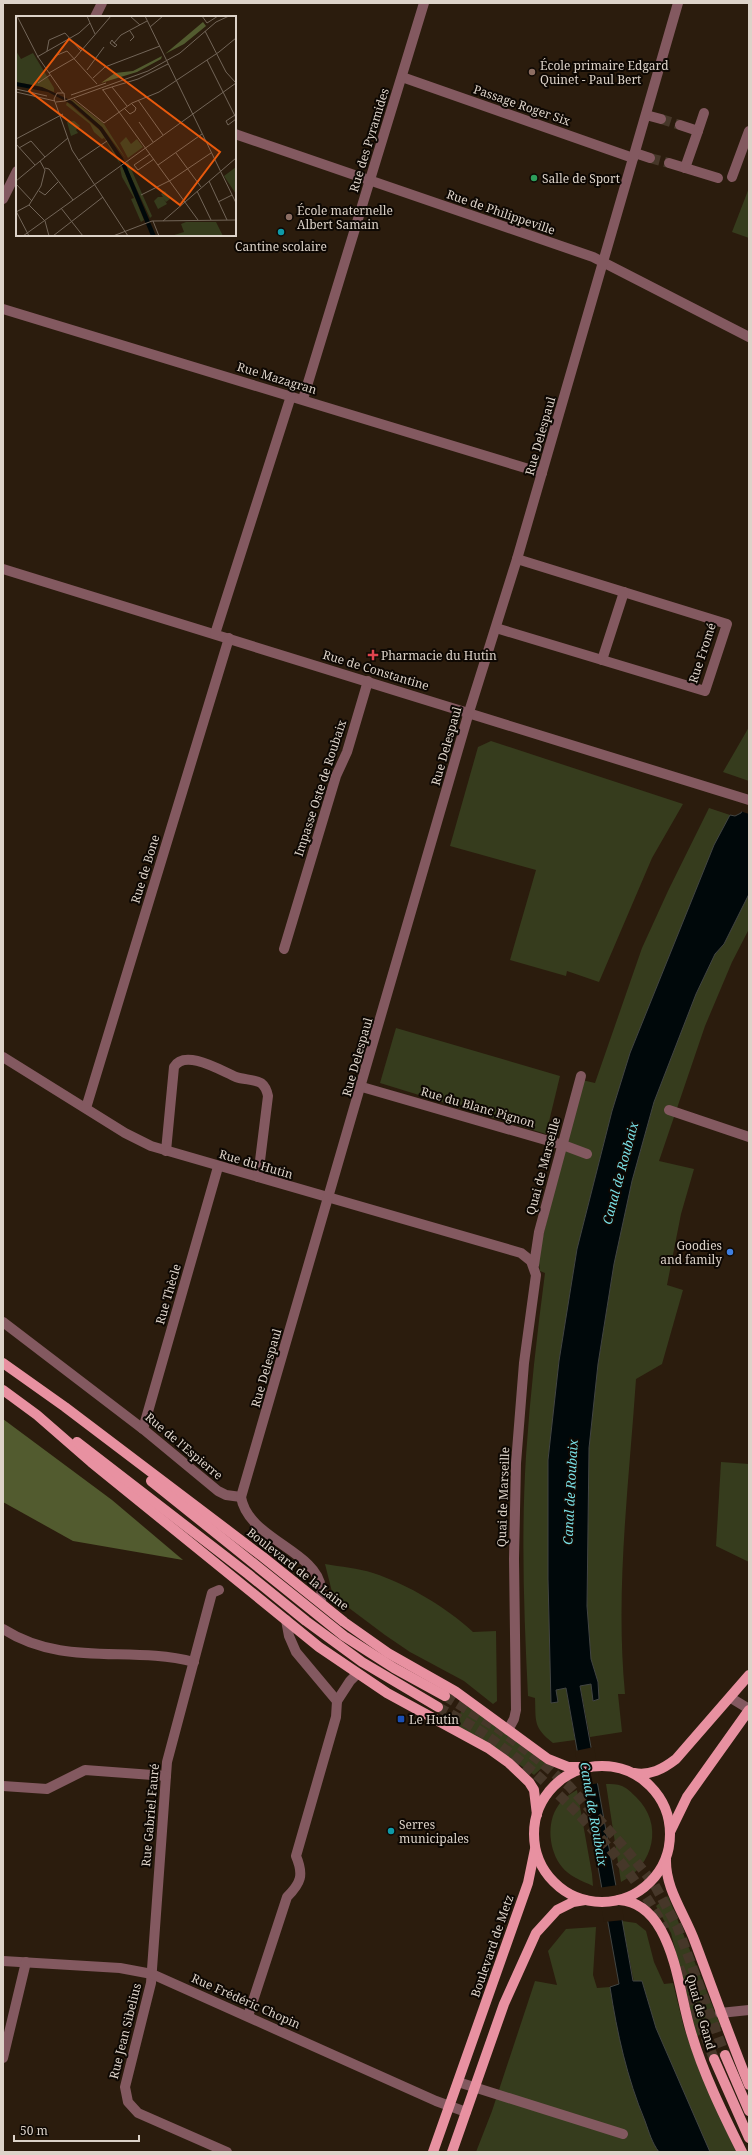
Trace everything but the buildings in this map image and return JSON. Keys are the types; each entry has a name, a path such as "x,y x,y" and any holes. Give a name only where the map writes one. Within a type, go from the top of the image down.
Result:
{"main road":[{"name":"Boulevard de la Laine","path":"3,1363 65,1407 388,1653 455,1690 548,1759 569,1771 590,1767 608,1766 629,1772"},
{"path":"3,1390 90,1452 340,1647 380,1674 438,1707"},
{"path":"65,1407 105,1444 332,1627 394,1668 445,1696"},
{"path":"37,1415 91,1462 319,1647 357,1674 418,1711 488,1748 509,1763 529,1782 534,1790 537,1815"},
{"path":"629,1772 650,1773 667,1766 692,1742 749,1675"},
{"path":"629,1898 650,1881 658,1871 666,1856 669,1836 677,1813 749,1710"},
{"path":"569,1771 549,1792 537,1815 534,1829 535,1843 542,1865 553,1880 568,1892 591,1900"},
{"path":"629,1772 646,1782 660,1800 667,1817 669,1836"},
{"name":"Boulevard de Metz","path":"433,2152 528,1883 535,1843"},
{"name":"Quai de Gand","path":"666,1856 669,1884 687,1922 720,2013 749,2085"},
{"name":"Quai de Gand","path":"591,1900 617,1900 629,1898 653,1918 666,1942 691,2034 742,2152"},
{"path":"452,2152 482,2063 511,1987 536,1933 557,1910 573,1902 591,1900"},
{"path":"725,2055 749,2111"},
{"path":"714,2059 749,2138"}],"street":[{"path":"96,16 102,3"},
{"name":"Rue des Pyramides","path":"303,400 424,3"},
{"name":"Rue Delespaul","path":"241,1496 362,1087 469,712 517,559 604,262 678,3"},
{"name":"Passage Roger Six","path":"402,77 634,156 650,158"},
{"path":"685,168 704,113"},
{"path":"646,115 661,120"},
{"path":"680,125 698,131"},
{"path":"732,177 749,131"},
{"name":"Rue de Philippeville","path":"236,134 587,254 749,337"},
{"path":"669,163 718,178"},
{"path":"3,199 16,173"},
{"name":"Rue Mazagran","path":"3,309 542,473"},
{"path":"215,634 291,396"},
{"name":"Rue Fromé","path":"496,628 705,691 727,624 517,559"},
{"name":"Rue de Constantine","path":"3,569 469,712 745,799"},
{"path":"602,660 624,592"},
{"name":"Rue de Bone","path":"86,1108 229,638"},
{"name":"Impasse Oste de Roubaix","path":"284,949 336,776 347,752 368,681"},
{"name":"Rue du Hutin","path":"3,1057 140,1141 166,1151 329,1199 521,1253 534,1265"},
{"path":"166,1151 174,1067 177,1063 183,1061 206,1062 236,1077 259,1082 266,1090 268,1096 258,1177"},
{"name":"Quai de Marseille","path":"508,1730 514,1719 516,1710 514,1559 516,1470 524,1363 535,1283 534,1265 539,1232 581,1076"},
{"name":"Rue du Blanc Pignon","path":"362,1087 563,1145 587,1154"},
{"path":"670,1110 749,1137"},
{"name":"Rue Thècle","path":"144,1429 218,1166"},
{"name":"Rue de l'Espierre","path":"3,1322 144,1429 218,1491 226,1495 241,1496"},
{"path":"241,1496 246,1514 253,1522 313,1571 321,1587 321,1603"},
{"name":"Rue Gabriel Fauré","path":"152,1974 166,1776 171,1745 212,1593 218,1590"},
{"path":"286,1620 289,1636 296,1652 337,1701"},
{"path":"3,1629 30,1644 49,1650 174,1658 194,1662"},
{"path":"248,2016 287,1897 298,1886 301,1868 296,1856 336,1717 337,1701 350,1681 357,1674"},
{"path":"731,1698 749,1710"},
{"path":"3,1786 47,1789 85,1770 166,1776"},
{"name":"Rue Frédéric Chopin","path":"3,1961 120,1968 152,1974 449,2106 466,2112"},
{"path":"3,2058 26,1962"},
{"name":"Rue Jean Sibelius","path":"152,1974 150,1989 124,2088 128,2102 132,2108 143,2117 227,2152"},
{"path":"720,2013 749,2010"},
{"path":"458,2082 623,2134"}],"green space":[{"path":"749,188 749,238 732,232"},
{"path":"749,727 749,781 723,772"},
{"path":"491,741 683,804 652,858 599,982 567,971 566,976 510,960 536,870 450,846 478,747"},
{"path":"709,808 730,815 714,846 630,1053 612,1111 577,1249 559,1361 548,1460 548,1579 551,1703 556,1689 566,1688 575,1740 553,1743 542,1733 539,1728 536,1719 535,1698 528,1696 524,1606 524,1486 534,1364 545,1273 540,1271 538,1256 582,1080 595,1083 642,948"},
{"path":"749,894 749,929 732,962 705,1026 659,1161 694,1169 681,1214 667,1285 683,1290 662,1364 636,1379 622,1576 622,1655 625,1694 618,1694 622,1732 590,1737 580,1685 591,1684 593,1701 599,1699 598,1682 591,1659 587,1606 589,1448 598,1364 614,1264 632,1181 654,1102 696,994 715,954 724,944"},
{"path":"396,1028 560,1076 546,1134 380,1083"},
{"path":"3,1419 112,1500 183,1560 73,1541 3,1502"},
{"path":"721,1462 749,1464 749,1562 716,1546"},
{"path":"325,1564 361,1570 387,1578 413,1590 439,1606 473,1632 496,1631 497,1701 493,1704 464,1681 410,1652 333,1596"},
{"path":"465,1702 546,1764 534,1775 496,1748 455,1726"},
{"path":"606,1784 616,1784 622,1786 628,1789 636,1797 645,1808 650,1819 652,1831 648,1855 632,1875 621,1882"},
{"path":"577,1790 593,1886 576,1878 562,1867 554,1853 552,1845 551,1829 554,1813 562,1801"},
{"path":"668,1896 721,2027 697,2036 671,1933 656,1906"},
{"path":"622,1921 636,1923 646,1931 654,1962 664,1984 673,1983 684,2028 698,2067 736,2152 710,2152 656,2028 642,1981 634,1982"},
{"path":"596,1927 593,1975 597,1988 610,1987 614,2011 641,2112 659,2152 476,2152 492,2111 535,1981 557,1985 548,1951 566,1929"}],"water":[{"name":"Canal de Roubaix","path":"749,798 749,894 724,944 715,954 696,994 654,1102 632,1181 614,1264 598,1364 589,1448 587,1606 591,1659 598,1682 599,1699 593,1701 591,1684 580,1686 633,1981 642,1981 656,2028 710,2152 659,2152 654,2145 633,2088 623,2055 616,2021 610,1987 619,1984 566,1688 556,1690 558,1702 551,1703 548,1579 548,1460 559,1361 577,1249 612,1111 630,1053 714,845 730,815 735,816 741,813"}],"pier":[{"path":"749,796 749,814 740,811"},
{"path":"594,1747 600,1783 581,1786 575,1751"},
{"path":"618,1885 624,1920 604,1922 598,1888"}],"tunnel":[{"path":"661,119 680,125"},
{"path":"650,158 669,163"},
{"path":"445,1696 499,1729 569,1786 629,1853 654,1884 677,1926 725,2055"},
{"path":"438,1707 487,1736 512,1755 563,1799 587,1823 631,1875 665,1929"},
{"path":"679,1967 714,2059"}],"place":[{"name":"École primaire Edgard Quinet - Paul Bert","path":"532,72"},
{"name":"Salle de Sport","path":"534,178"},
{"name":"École maternelle Albert Samain","path":"289,217"},
{"name":"Cantine scolaire","path":"281,232"},
{"name":"Pharmacie du Hutin","path":"373,655"},
{"name":"Goodies and family","path":"730,1252"},
{"name":"Le Hutin","path":"401,1719"},
{"name":"Serres municipales","path":"391,1831"}]}
